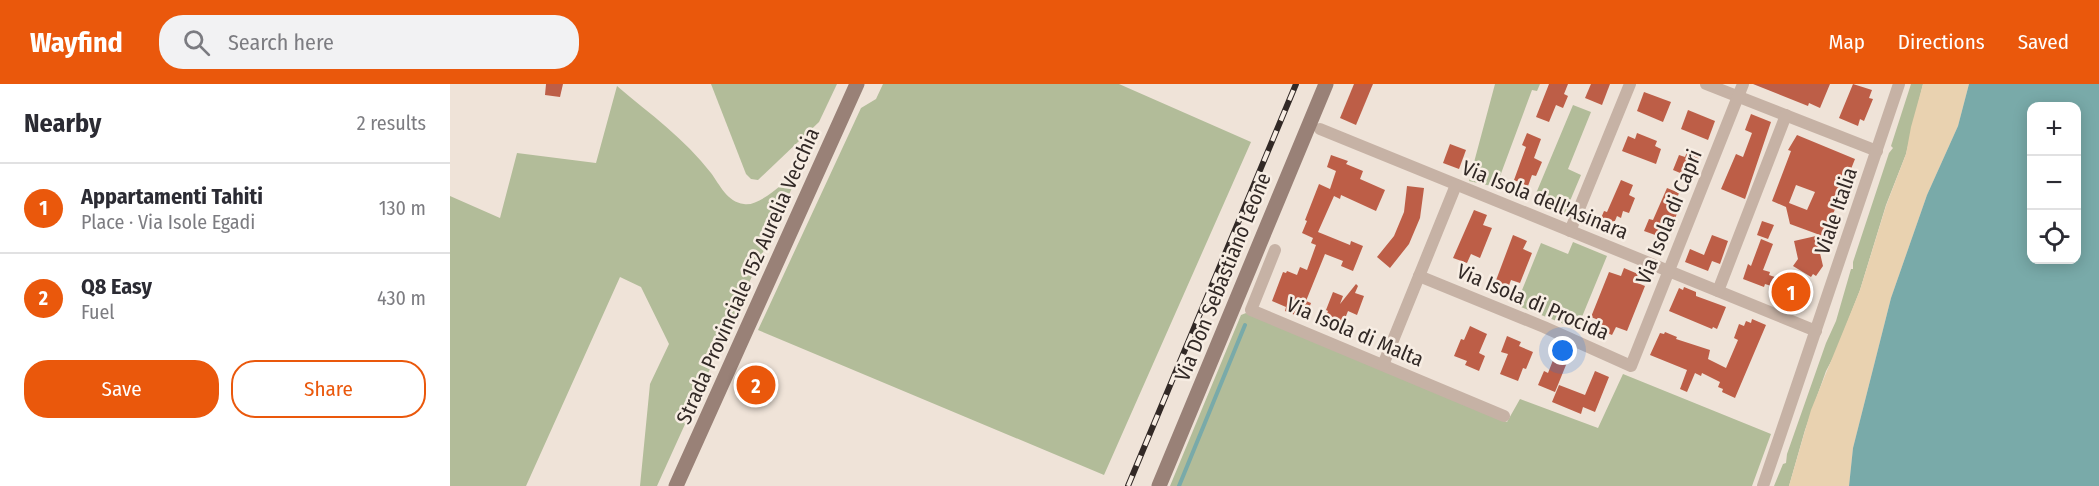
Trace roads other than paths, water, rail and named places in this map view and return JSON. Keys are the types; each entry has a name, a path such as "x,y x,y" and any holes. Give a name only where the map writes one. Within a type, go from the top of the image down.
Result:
{"main road":[{"name":"Strada Provinciale 152 Aurelia Vecchia","path":"676,486 857,84"},
{"name":"Via Don Sebastiano Leone","path":"1160,486 1326,84"}],"street":[{"path":"1570,231 1630,84"},
{"path":"1706,84 1877,151"},
{"name":"Via Isola di Capri","path":"1631,366 1743,84"},
{"name":"Viale Italia","path":"1762,486 1899,84"},
{"path":"1718,291 1786,115"},
{"name":"Via Isola dell'Asinara","path":"1320,129 1816,331"},
{"path":"1383,365 1456,184"},
{"name":"Via Isola di Malta","path":"1275,250 1251,310 1504,416"},
{"name":"Via Isola di Procida","path":"1419,276 1544,327 1631,366"}],"water":[{"path":"1969,84 2099,84 2099,486 1849,486 1853,448 1891,298 1927,195 1958,126"}],"waterway":[{"path":"1179,486 1245,325"}],"railway":[{"path":"1128,486 1296,84"}],"place":[{"name":"Appartamenti Tahiti","path":"1791,292"},
{"name":"Q8 Easy","path":"756,385"}]}
